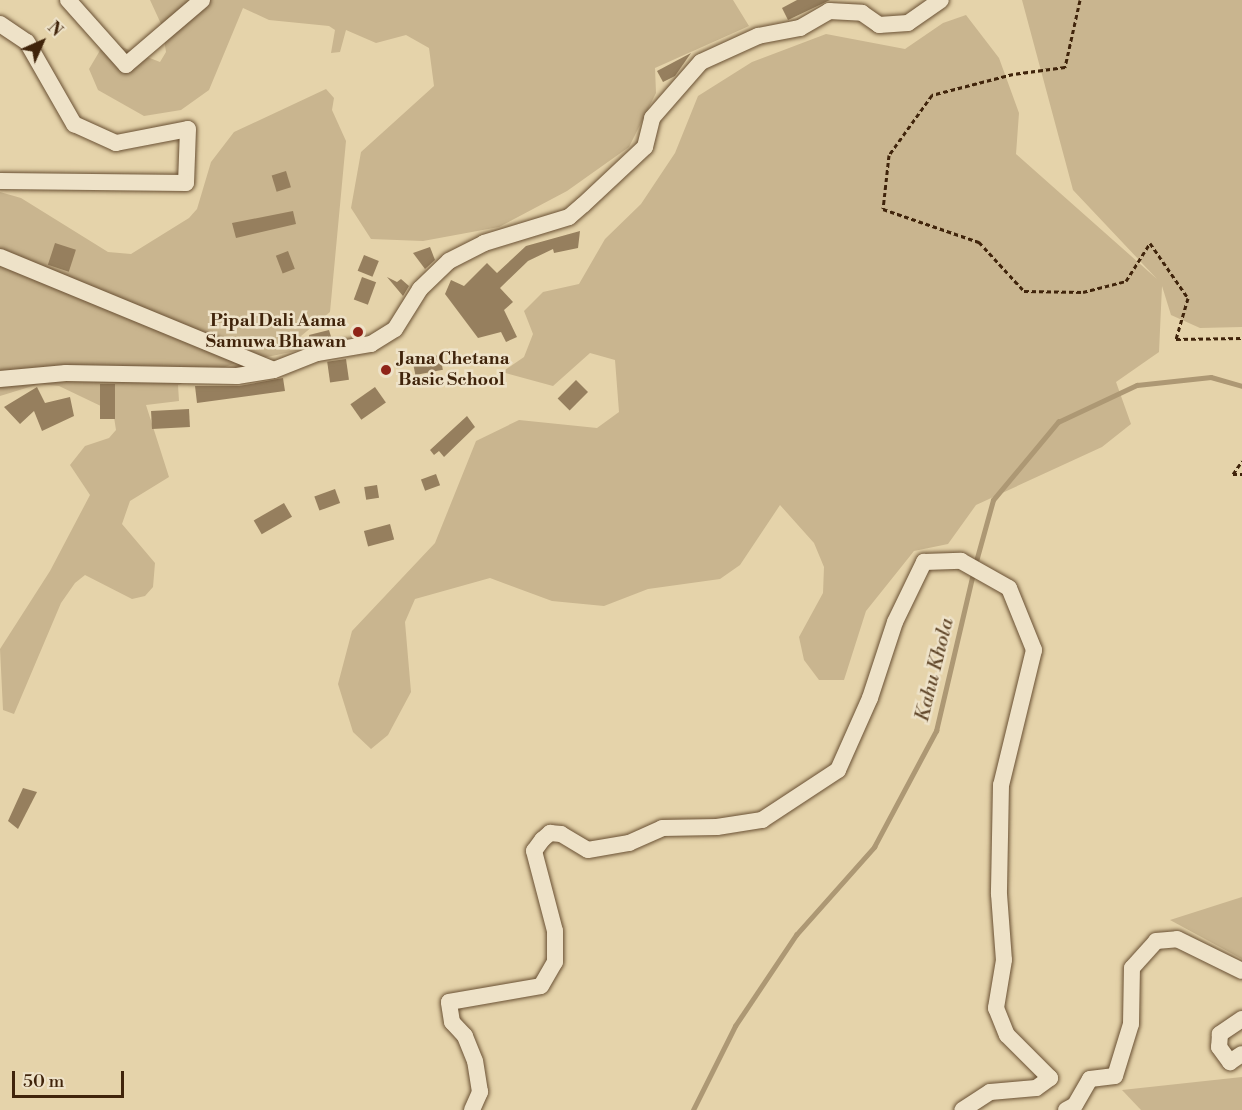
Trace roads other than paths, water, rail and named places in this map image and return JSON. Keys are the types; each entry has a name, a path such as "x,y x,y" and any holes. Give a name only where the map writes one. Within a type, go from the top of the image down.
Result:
{"street":[{"path":"68,0 126,65 202,0"},
{"path":"0,379 66,373 237,376 274,370 317,353 371,344 394,329 420,289 449,261 484,243 569,217 645,147 652,118 701,62 758,36 800,28 829,12 862,13 879,25 908,23 941,0"},
{"path":"0,24 27,42 74,124 116,143 188,129 186,183 0,182"},
{"path":"0,257 274,370"},
{"path":"472,1110 480,1092 475,1061 465,1036 452,1022 449,1002 541,986 555,962 555,931 534,851 542,840 550,833 561,834 588,850 628,843 662,828 717,827 762,820 838,770 870,698 895,622 924,562 962,561 1009,588 1034,650 1001,785 999,894 1004,960 996,1008 1007,1035 1050,1078 1036,1088 990,1092 962,1110"},
{"path":"1066,1110 1075,1106 1090,1079 1114,1076 1131,1024 1132,968 1155,941 1177,939 1242,971"},
{"path":"1242,1019 1220,1034 1219,1047 1230,1062 1242,1054"}],"waterway":[{"name":"Kahu Khola","path":"975,565 993,500 1058,422 1137,385 1211,377 1242,386"},
{"name":"Kahu Khola","path":"693,1110 735,1026 796,935 874,847 936,731 973,573"}],"place":[{"name":"Pipal Dali Aama Samuwa Bhawan","path":"358,332"},
{"name":"Jana Chetana Basic School","path":"386,370"}]}
